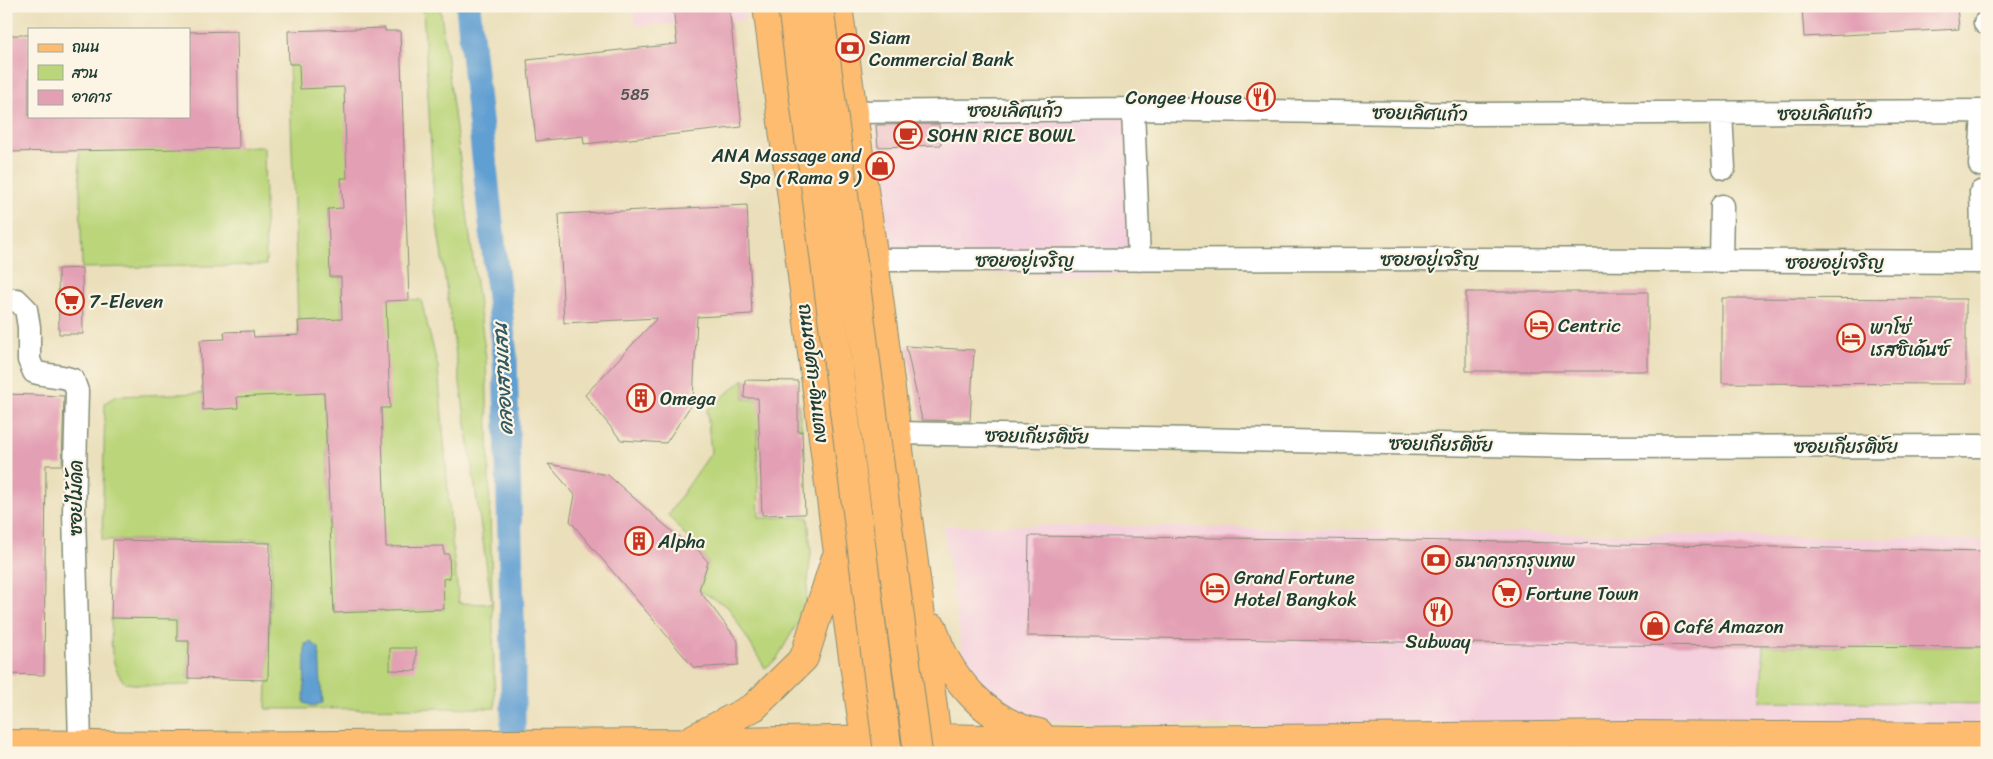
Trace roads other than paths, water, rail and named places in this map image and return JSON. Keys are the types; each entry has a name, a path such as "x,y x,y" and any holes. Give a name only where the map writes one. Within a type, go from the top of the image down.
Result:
{"main road":[{"name":"ถนนอโศก-ดินแดง","path":"792,6 882,708 873,748"},
{"path":"768,14 832,9"},
{"path":"832,9 853,112 874,260 916,572 932,748"},
{"path":"832,9 912,706 932,748"},
{"name":"ถนนอโศก-ดินแดง","path":"768,14 838,553 873,748"},
{"path":"790,180 861,173"},
{"path":"684,742 754,707 804,658 838,553"},
{"path":"916,572 939,648 958,680 979,702 998,717 1032,732 1077,741"},
{"path":"6,744 176,746 684,742 932,748 1077,741 1616,744 1987,737"}],"street":[{"name":"ซอยเลิศแก้ว","path":"853,112 1134,110 1470,114 1721,114 1985,111"},
{"path":"1134,110 1139,260"},
{"path":"1980,165 1985,111"},
{"path":"1721,114 1724,168"},
{"path":"1981,192 1985,262"},
{"path":"1722,206 1722,262"},
{"name":"ซอยอยู่เจริญ","path":"874,260 1468,259 1722,262 1985,262"},
{"name":"ซอยไม้ดัด","path":"6,300 16,300 26,309 29,327 29,360 34,372 44,375 61,375 73,380 77,391 74,512 80,744"},
{"name":"ซอยเกียรติชัย","path":"896,433 1583,447 1987,446"}],"water":[{"path":"311,642 319,648 322,703 312,706 304,703 305,644"}],"waterway":[{"name":"คลองสามเสน","path":"468,6 505,355 513,651 513,753"}],"place":[{"name":"Siam Commercial Bank","path":"850,48"},
{"name":"Congee House","path":"1261,97"},
{"name":"SOHN RICE BOWL","path":"908,135"},
{"name":"ANA Massage and Spa ( Rama 9 )","path":"880,166"},
{"name":"7-Eleven","path":"70,301"},
{"name":"Centric","path":"1539,325"},
{"name":"พาโซ่ เรสซิเด้นซ์","path":"1851,338"},
{"name":"Omega","path":"641,398"},
{"name":"Alpha","path":"639,541"},
{"name":"ธนาคารกรุงเทพ","path":"1436,560"},
{"name":"Grand Fortune Hotel Bangkok","path":"1215,588"},
{"name":"Fortune Town","path":"1507,593"},
{"name":"Subway","path":"1438,612"},
{"name":"Café Amazon","path":"1655,626"}]}
